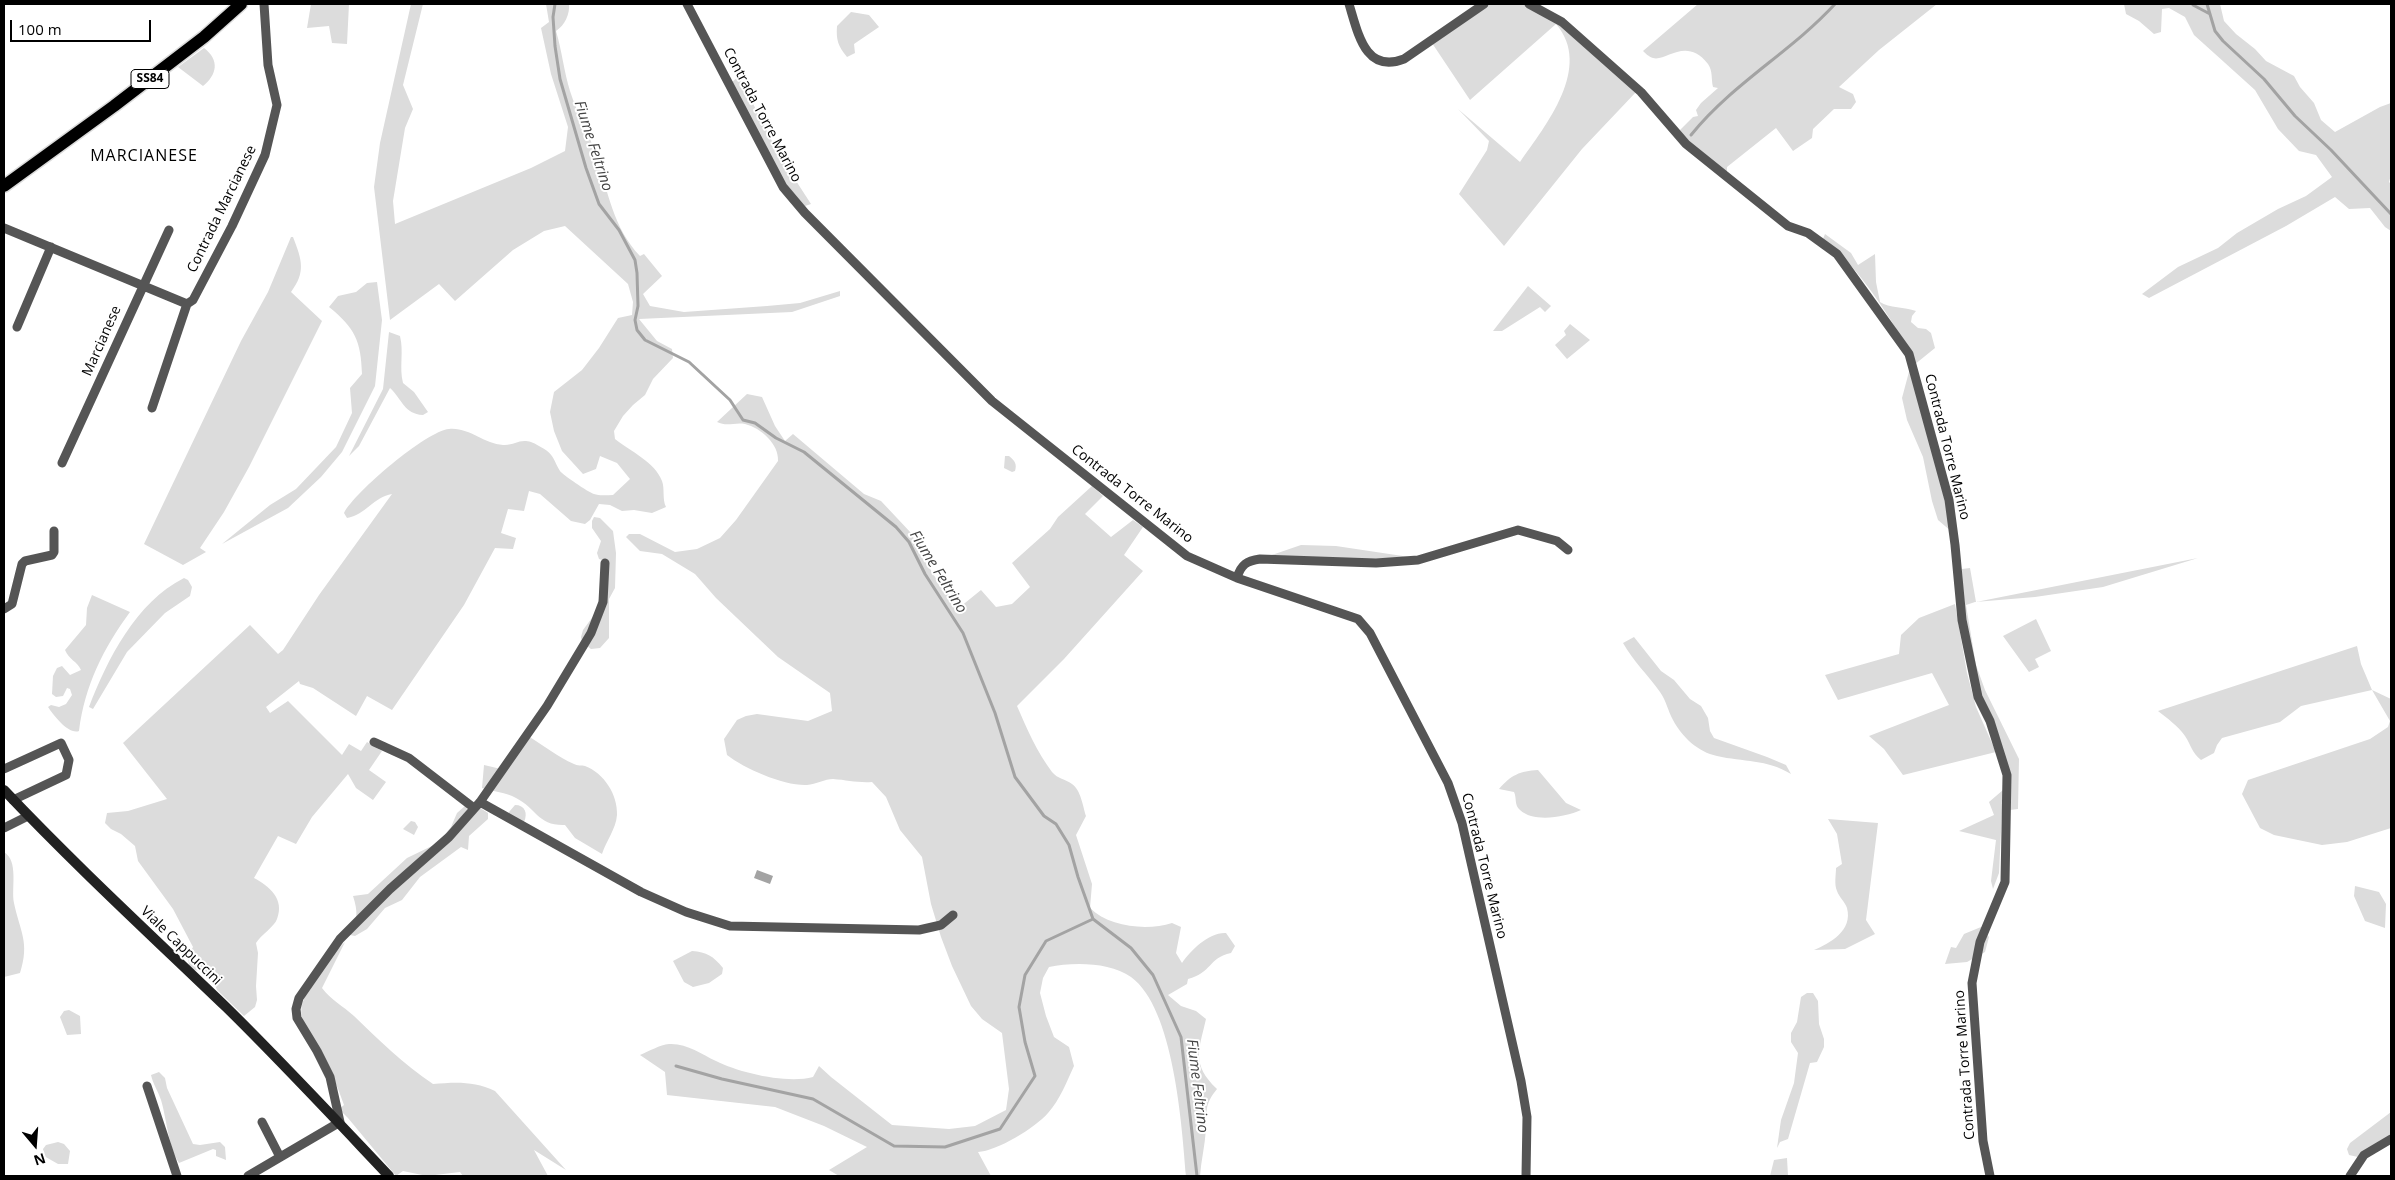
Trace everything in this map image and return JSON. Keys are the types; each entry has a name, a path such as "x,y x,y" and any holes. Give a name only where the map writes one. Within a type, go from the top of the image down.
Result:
{"main road":[{"name":"SS84","path":"4,186 114,106 204,37 241,4"}],"street":[{"name":"Contrada Marcianese","path":"152,408 187,304 193,300 232,226 265,155 277,104 268,66 264,4"},
{"name":"Contrada Torre Marino","path":"687,4 783,187 805,213 992,401 1188,556 1237,578 1358,619 1370,633 1448,783 1462,823 1521,1081 1527,1117 1526,1176"},
{"path":"1349,4 1368,51 1383,64 1392,64 1404,59 1484,4"},
{"name":"Contrada Torre Marino","path":"1529,4 1562,22 1616,69 1641,92 1686,144 1788,226 1808,232 1837,254 1909,354 1949,500 1962,620 1978,697 1990,721 2006,775 2005,882 1980,942 1972,983 1984,1141 1990,1176"},
{"path":"4,228 143,284 187,304"},
{"name":"Marcianese","path":"62,463 169,230"},
{"path":"17,326 51,247"},
{"path":"4,610 12,604 22,564 25,561 52,555 54,552 54,530"},
{"path":"1237,578 1240,568 1247,561 1260,559 1376,562 1418,560 1518,530 1557,541 1568,550"},
{"path":"248,1176 340,1122 330,1077 318,1051 297,1018 296,1009 299,998 340,939 390,889 448,837 477,805 547,706 591,633 603,602 605,563"},
{"path":"374,742 409,758 477,805 641,892 686,912 730,926 919,930 941,925 954,915"},
{"path":"4,769 61,743 69,760 66,775 13,800"},
{"name":"Viale Cappuccini","path":"4,790 28,816 227,1008 340,1122 389,1176"},
{"path":"4,828 28,816"},
{"path":"147,1086 177,1176"},
{"path":"262,1122 280,1158"},
{"path":"2350,1176 2364,1155 2391,1139"}],"shaded area":[{"path":"311,4 349,4 347,44 332,43 329,26 307,28"},
{"path":"411,4 423,4 403,85 413,109 405,128 393,201 395,224 531,168 565,151 568,127 551,74 541,28 549,22 546,4 569,4 569,12 566,19 556,31 568,84 593,147 617,221 623,233 640,256 644,254 662,276 643,294 650,306 684,312 800,303 840,291 840,296 792,312 639,319 657,341 672,349 673,358 653,379 645,395 623,416 614,431 615,439 642,457 659,474 663,484 666,507 652,513 634,510 622,511 610,505 599,504 590,520 585,524 571,521 540,494 529,491 524,511 508,509 501,533 516,538 513,549 495,548 464,605 392,710 367,696 356,716 313,688 300,684 299,681 266,707 270,713 288,701 342,755 349,744 361,751 367,742 382,751 369,770 386,782 373,800 356,788 348,774 312,817 296,844 278,836 254,878 274,894 279,905 279,912 276,922 256,943 258,953 257,1000 255,1007 244,1016 217,990 210,972 193,970 189,966 188,957 193,947 173,909 138,861 135,846 105,823 107,813 128,811 167,799 123,743 250,625 278,654 283,650 319,595 392,494 347,518 344,513 351,503 392,464 438,432 456,429 489,442 503,445 528,441 550,454 562,473 596,495 613,495 630,479 617,463 600,456 596,469 583,474 562,451 554,431 550,412 554,392 582,370 618,318 632,315 633,302 628,284 565,226 544,231 513,250 455,301 439,284 390,320 374,187 380,143"},
{"path":"1485,4 1525,4 1575,35 1637,91 1582,149 1504,246 1459,194 1487,150 1489,141 1458,109 1520,162 1542,131 1562,95 1568,77 1570,59 1566,41 1556,24 1470,100 1432,43"},
{"path":"1698,4 1937,4 1879,50 1839,87 1853,94 1856,102 1851,109 1834,109 1813,129 1812,138 1793,151 1776,128 1727,167 1727,174 1679,131 1693,117 1698,116 1696,110 1701,103 1718,88 1713,87 1708,64 1700,56 1692,52 1677,52 1658,58 1647,55 1643,51"},
{"path":"2124,4 2220,4 2224,21 2266,61 2294,76 2300,87 2314,103 2321,120 2335,132 2380,107 2391,103 2391,175 2389,182 2391,184 2391,231 2385,227 2370,208 2349,209 2335,197 2286,226 2149,298 2142,294 2178,267 2218,248 2237,233 2278,209 2306,196 2332,177 2316,155 2299,151 2278,129 2255,90 2194,35 2185,17 2169,8 2162,9 2161,32 2154,34 2139,21 2126,14"},
{"path":"851,12 869,15 879,27 854,44 855,53 847,57 838,43 837,26"},
{"path":"204,48 213,57 215,67 208,82 203,86 178,67"},
{"path":"739,76 778,153 811,204 805,206 785,183 731,83"},
{"path":"1825,234 1851,253 1858,265 1875,254 1876,282 1880,302 1916,311 1912,316 1911,322 1918,328 1926,329 1931,333 1935,348 1914,365 1888,316 1848,262 1823,239"},
{"path":"291,237 293,237 300,259 301,272 291,292 322,321 249,467 224,512 200,548 206,552 183,565 144,544 241,341 268,292"},
{"path":"377,282 382,320 375,386 342,452 321,477 288,508 222,544 270,505 296,489 336,447 352,413 350,388 362,374 360,353 355,336 345,322 329,307 338,296 356,292 367,283"},
{"path":"1528,286 1551,306 1545,312 1540,307 1502,331 1493,331"},
{"path":"1570,324 1590,340 1567,359 1555,345 1566,335 1564,331"},
{"path":"389,332 400,336 403,383 414,392 428,412 423,415 407,409 390,388 359,446 349,456 383,389"},
{"path":"1910,368 1922,403 1952,532 1938,520 1923,457 1907,420 1902,398"},
{"path":"747,394 762,397 775,426 785,441 793,434 864,494 881,501 912,534 917,548 940,585 960,607 981,590 996,607 1012,604 1030,587 1012,563 1050,529 1058,517 1092,486 1103,496 1085,514 1111,537 1133,520 1143,527 1124,555 1143,571 1064,659 1017,706 1033,740 1052,772 1078,790 1086,816 1076,835 1092,884 1090,908 1107,919 1129,926 1151,927 1172,923 1181,927 1176,953 1182,963 1195,948 1213,935 1226,933 1235,946 1231,953 1218,958 1202,973 1188,979 1187,984 1168,995 1181,1006 1196,1011 1206,1019 1200,1048 1200,1064 1203,1072 1217,1089 1210,1099 1207,1108 1200,1176 1186,1176 1182,1128 1173,1069 1157,1014 1146,992 1131,977 1113,968 1080,964 1049,967 1043,978 1040,993 1054,1037 1069,1047 1074,1066 1056,1102 1042,1119 1025,1132 1005,1143 986,1151 978,1152 991,1176 839,1176 829,1170 867,1147 824,1126 775,1107 667,1095 665,1072 640,1055 662,1046 676,1044 688,1047 738,1070 790,1079 813,1077 819,1066 892,1125 949,1129 975,1126 1006,1110 1009,1089 1002,1033 982,1019 971,1006 941,937 931,904 922,857 900,830 886,797 872,782 833,779 807,785 787,783 754,771 727,755 724,739 737,720 757,714 808,721 832,711 830,693 778,657 716,598 695,574 662,554 640,551 626,537 629,534 640,534 675,552 697,549 720,538 736,520 778,461 776,449 768,438 757,429 745,424 717,422"},
{"path":"1005,456 1009,456 1016,464 1015,471 1012,472 1004,468"},
{"path":"594,517 600,518 613,531 616,553 615,588 609,599 609,638 600,648 591,649 582,642 581,637 583,630 597,611 605,561 599,559 597,553 601,541 592,528"},
{"path":"1301,545 1336,546 1416,558 1370,560 1269,556"},
{"path":"2198,558 2103,587 2035,597 1977,602"},
{"path":"1970,568 1976,602 1966,605 1976,665 1985,690 2019,759 2018,809 2010,810 2008,772 1978,694 1963,606 1962,569"},
{"path":"184,578 188,580 192,587 190,596 165,613 127,652 93,709 89,707 105,670 125,634 151,602"},
{"path":"92,595 130,612 111,640 97,668 86,698 79,731 75,731 66,728 48,707 51,705 59,707 66,704 72,695 70,689 67,688 63,696 56,697 52,694 53,676 57,668 62,666 70,675 81,670 65,650 86,625 87,608"},
{"path":"1955,604 1967,673 1976,707 1996,752 1903,775 1884,749 1869,736 1949,705 1932,673 1838,700 1825,675 1899,654 1901,635 1919,618"},
{"path":"2036,619 2051,651 2035,659 2039,667 2029,672 2003,636"},
{"path":"1634,637 1661,671 1674,680 1690,699 1701,706 1708,718 1710,731 1714,738 1786,765 1791,774 1764,763 1710,754 1691,743 1671,717 1660,692 1623,643"},
{"path":"2357,646 2361,664 2372,690 2301,706 2280,722 2222,738 2214,753 2201,760 2182,732 2158,711"},
{"path":"2372,690 2391,699 2391,828 2347,842 2322,845 2274,835 2260,828 2242,794 2248,780 2370,739 2388,727 2390,721"},
{"path":"528,736 575,765 592,769 604,779 615,800 617,815 615,825 602,854 575,838 565,825 556,825 543,820 516,798 508,794 482,788 484,765 501,769"},
{"path":"1538,770 1566,803 1581,810 1550,818 1533,816 1526,814 1518,808 1514,792 1499,789 1516,775 1526,771"},
{"path":"2003,790 1999,873 1993,889 1991,881 1996,840 1959,831 1994,815 1989,802"},
{"path":"474,804 488,813 488,819 469,836 468,850 461,847 420,877 402,900 385,908 367,929 355,936 350,935 355,925 356,916 353,896 368,894 407,858 438,843 451,827 457,813 465,806 468,810"},
{"path":"515,805 521,806 525,810 524,822 509,817 509,812"},
{"path":"1828,819 1878,823 1866,920 1875,934 1845,949 1814,950 1827,944 1839,935 1847,923 1848,916 1847,908 1836,888 1836,868 1842,864 1837,834"},
{"path":"411,821 415,822 418,827 414,835 403,829"},
{"path":"4,852 9,856 13,868 13,897 23,937 24,953 20,973 4,977"},
{"path":"757,870 773,876 770,884 754,878"},
{"path":"2355,886 2379,892 2386,904 2385,928 2365,921 2354,896"},
{"path":"1981,927 1989,937 1985,952 1967,962 1945,964 1951,947 1956,948 1964,934"},
{"path":"345,942 322,988 401,1060 433,1084 465,1083 480,1085 495,1091 566,1170 534,1150 548,1176 463,1176 460,1172 427,1176 403,1171 396,1176 339,1109 344,1105 339,1090 323,1055 302,1017 304,998 309,988 323,966"},
{"path":"692,951 702,952 713,958 723,968 722,974 709,983 693,987 684,982 673,961"},
{"path":"1807,993 1813,993 1818,1001 1819,1024 1824,1039 1824,1047 1817,1062 1810,1063 1788,1139 1780,1142 1777,1148 1781,1120 1794,1083 1798,1053 1791,1042 1791,1033 1797,1022 1801,997"},
{"path":"69,1010 80,1016 81,1034 67,1035 60,1017 64,1011"},
{"path":"159,1072 165,1078 167,1088 193,1144 200,1145 220,1142 225,1147 226,1160 216,1156 216,1150 213,1149 179,1163 172,1149 161,1100 151,1075"},
{"path":"2391,1112 2391,1136 2358,1157 2349,1155 2347,1149 2350,1143"},
{"path":"58,1142 64,1144 70,1151 68,1164 58,1164 44,1156 43,1149 46,1145"},
{"path":"1787,1158 1788,1176 1770,1176 1774,1160"}],"waterway":[{"name":"Fiume Feltrino","path":"555,4 553,17 560,79 586,168 599,204 619,230 635,260 638,306 635,320 637,330 645,340 689,362 730,400 743,420 755,423 776,438 804,452 896,527 909,542 925,574 963,633 995,713 1015,777 1044,816 1056,824 1069,845 1093,919 1131,948 1153,975 1181,1037 1197,1176"},
{"path":"1691,135 1725,99 1800,37 1835,4"},
{"path":"2207,4 2215,31 2223,41 2264,79 2295,116 2331,150 2391,214"},
{"path":"2193,5 2210,14"},
{"path":"676,1066 722,1079 813,1099 894,1146 945,1147 1000,1129 1035,1076 1025,1042 1019,1007 1025,975 1046,941 1093,919"}],"district":[{"name":"MARCIANESE","path":"144,156"}]}
